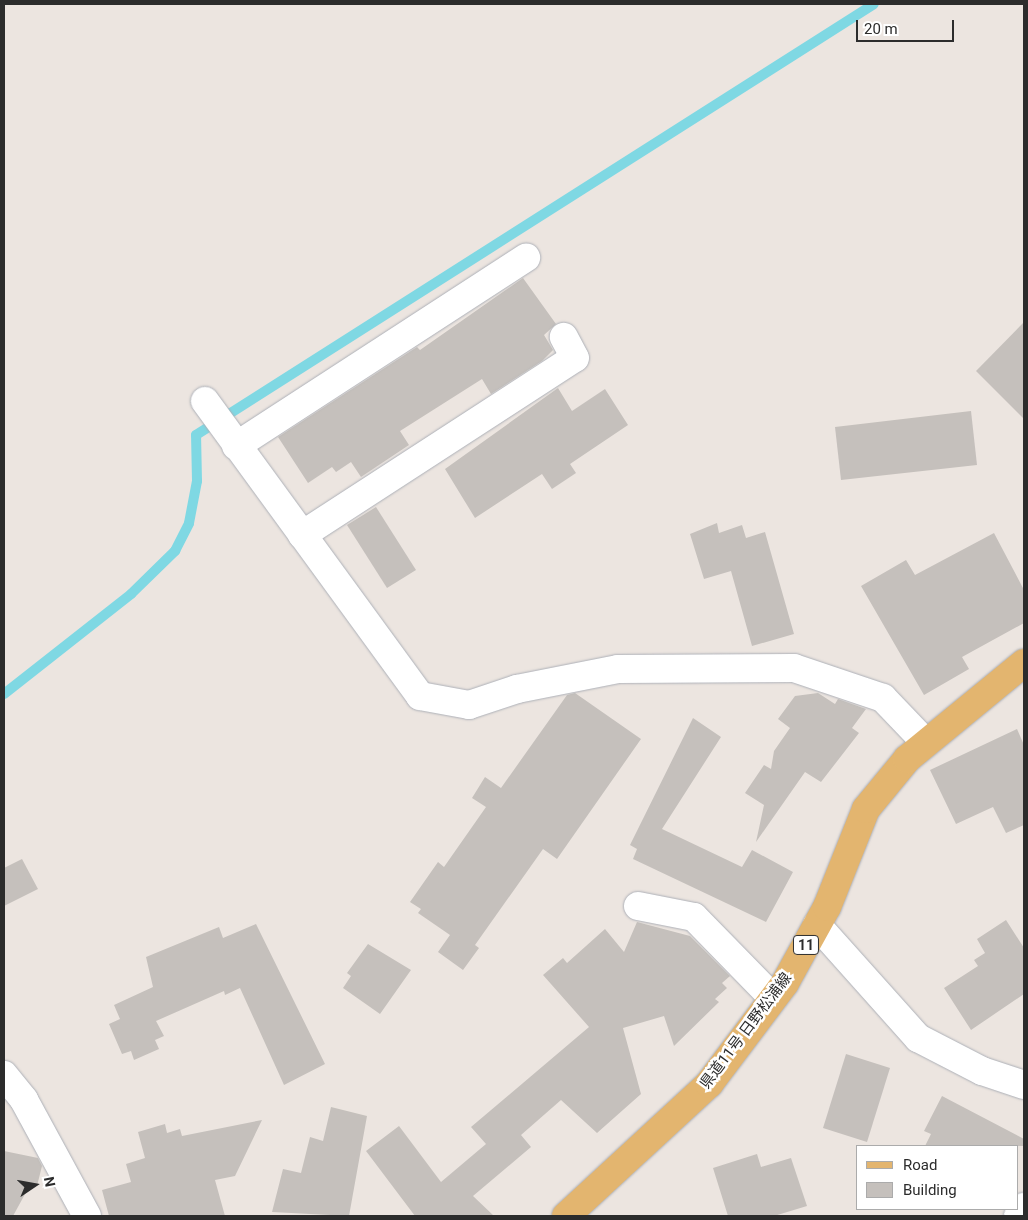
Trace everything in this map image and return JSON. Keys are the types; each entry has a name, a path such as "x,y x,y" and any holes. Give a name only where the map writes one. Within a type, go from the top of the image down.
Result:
{"main road":[{"name":"県道11号 日野松浦線","path":"566,1216 709,1084 773,998 817,925 866,809 926,743 1024,663"}],"street":[{"path":"233,442 526,258"},
{"path":"302,535 575,358 564,337"},
{"path":"205,402 420,696 469,705 517,689 618,669 794,668 883,698 926,743"},
{"path":"638,906 694,918 773,998"},
{"path":"817,925 918,1038 982,1071 1024,1084"},
{"path":"4,1076 24,1100 87,1216"},
{"path":"1018,1216 1024,1207"}],"building":[{"path":"523,278 556,324 544,335 553,350 542,361 491,394 482,379 400,431 409,445 361,477 351,462 336,472 332,467 308,483 278,437 417,347 420,350"},
{"path":"1024,322 1024,419 976,371"},
{"path":"558,388 572,411 605,389 628,425 570,464 576,473 552,489 542,474 475,518 445,469"},
{"path":"971,411 977,465 841,480 835,427"},
{"path":"376,507 416,570 387,588 347,525"},
{"path":"717,523 719,533 742,525 746,538 765,532 794,634 752,646 731,571 704,579 690,534"},
{"path":"994,533 1024,590 1024,623 962,657 969,669 924,695 861,586 906,560 915,575"},
{"path":"575,693 641,739 557,859 543,849 475,945 479,948 463,970 438,952 450,935 418,913 421,909 410,902 438,862 444,867 486,807 472,798 485,777 501,788 567,695"},
{"path":"818,693 835,704 838,699 866,709 852,728 859,733 821,782 805,772 756,842 764,805 745,793 764,765 771,769 774,751 790,728 778,719 795,696"},
{"path":"693,718 721,737 662,829 742,867 752,850 793,872 766,922 633,859 637,849 630,845"},
{"path":"1017,729 1024,745 1024,825 1006,833 993,807 956,824 930,770"},
{"path":"22,859 38,889 4,906 4,868"},
{"path":"1006,920 1024,948 1024,994 971,1030 944,988 978,966 974,960 985,953 977,939"},
{"path":"637,922 690,936 730,976 722,983 727,988 715,999 719,1002 674,1046 664,1016 623,1028 641,1094 597,1133 561,1100 521,1135 531,1147 473,1196 494,1216 415,1216 366,1151 399,1126 441,1182 486,1144 471,1127 589,1027 543,975 563,958 567,963 605,929 624,952"},
{"path":"256,924 325,1064 284,1085 240,988 225,995 224,991 156,1021 164,1036 155,1040 159,1049 134,1060 131,1051 122,1054 109,1024 120,1019 114,1005 153,987 146,957 219,927 223,938"},
{"path":"368,944 411,970 380,1014 343,988 351,976 347,973"},
{"path":"846,1054 890,1068 867,1142 823,1128"},
{"path":"942,1096 1024,1139 1024,1146 926,1145 931,1134 924,1131"},
{"path":"331,1107 367,1116 349,1216 272,1212 283,1169 301,1173 310,1137 323,1141"},
{"path":"262,1120 235,1176 215,1180 225,1216 109,1216 102,1190 131,1182 126,1164 145,1158 138,1132 165,1124 167,1133 180,1129 182,1136"},
{"path":"4,1151 38,1158 42,1166 37,1186 30,1185 13,1216 4,1216"},
{"path":"757,1154 761,1167 791,1158 807,1206 774,1216 728,1216 713,1168"}],"waterway":[{"path":"4,694 131,594 175,551 189,523 197,481 196,435 874,4"}]}
